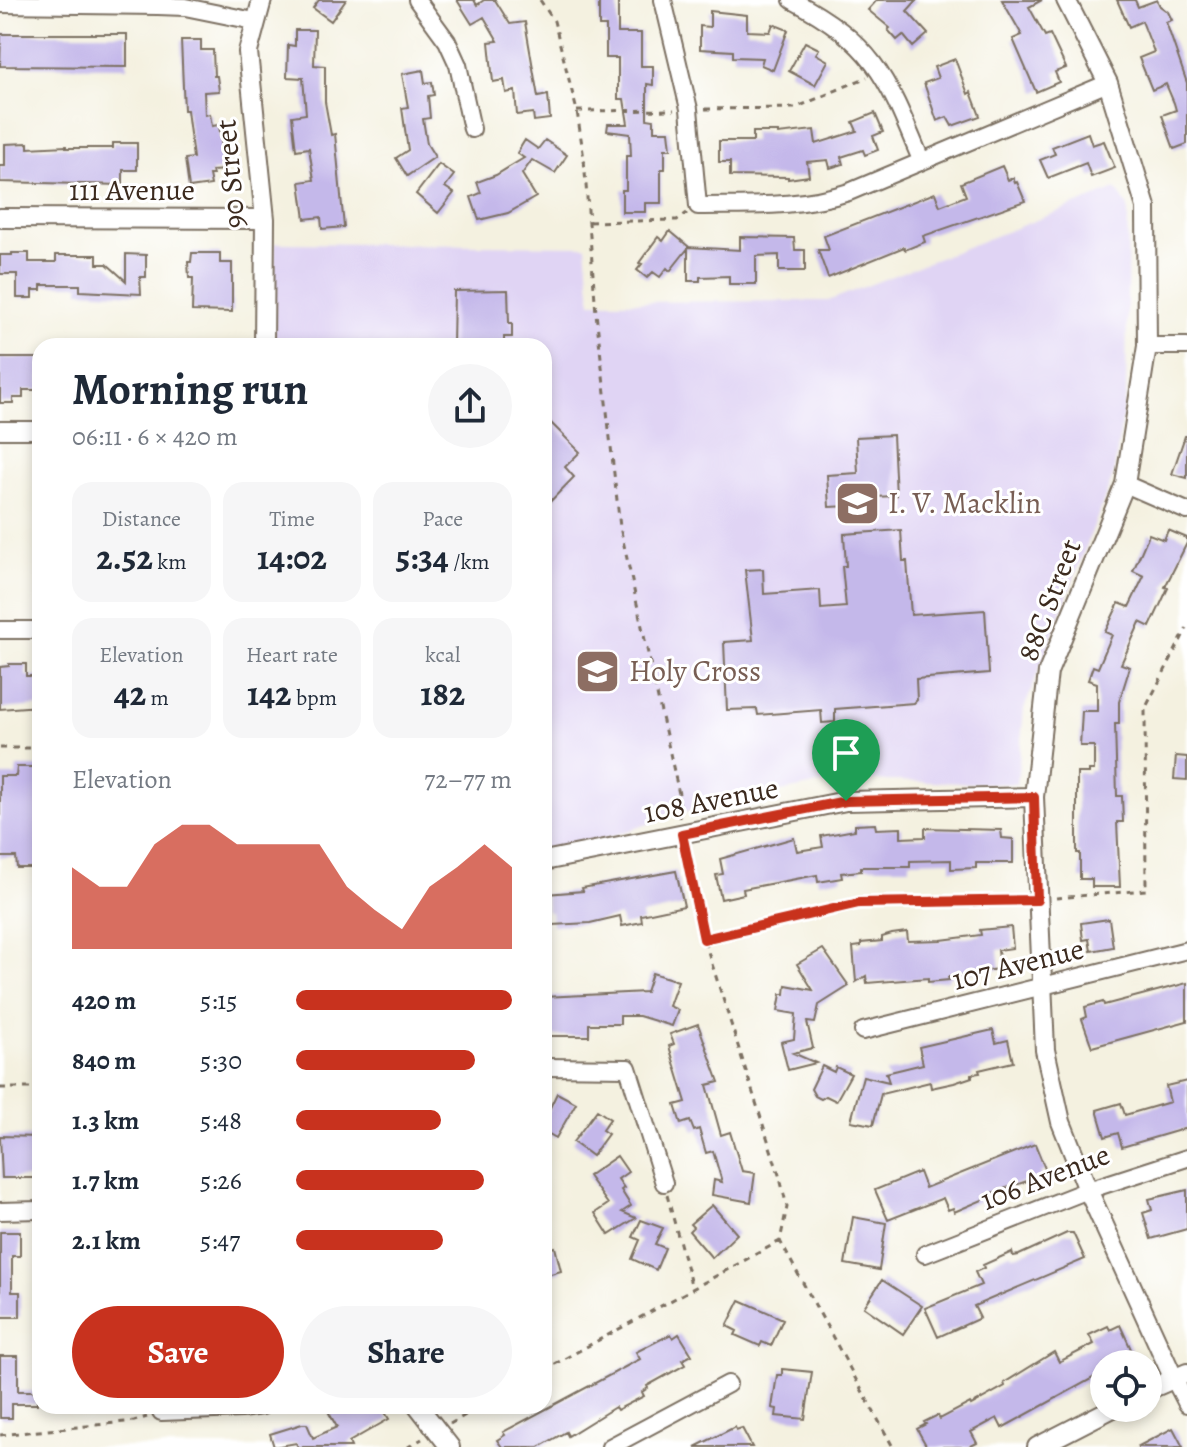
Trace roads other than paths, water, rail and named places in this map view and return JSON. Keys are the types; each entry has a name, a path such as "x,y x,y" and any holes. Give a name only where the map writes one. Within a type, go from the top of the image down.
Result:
{"street":[{"name":"90 Street","path":"262,0 248,52 265,219 264,338"},
{"path":"417,0 447,41 458,65 472,129"},
{"path":"663,0 689,109 698,206 822,201 1108,83"},
{"path":"792,0 826,18 854,39 881,71 921,160"},
{"name":"88C Street","path":"1066,0 1108,83 1146,207 1147,346 1125,484 1048,672 1034,797 1037,900 1049,1074 1061,1122 1088,1190 1180,1375 1187,1404"},
{"path":"0,4 172,6 254,21"},
{"name":"111 Avenue","path":"0,218 265,219"},
{"path":"1147,346 1187,346"},
{"path":"0,430 32,430"},
{"path":"1125,484 1187,511"},
{"path":"0,630 32,630"},
{"name":"108 Avenue","path":"552,859 846,801 1034,797"},
{"name":"107 Avenue","path":"863,1031 1187,950"},
{"path":"552,1067 628,1068 664,1183"},
{"name":"106 Avenue","path":"925,1254 1088,1190 1187,1158"},
{"path":"0,1211 32,1210"},
{"path":"610,1447 728,1384"},
{"path":"424,1414 450,1447"},
{"path":"1037,1447 1090,1420"}],"place":[{"name":"I. V. Macklin","path":"857,503"},
{"name":"Holy Cross","path":"598,671"}]}
